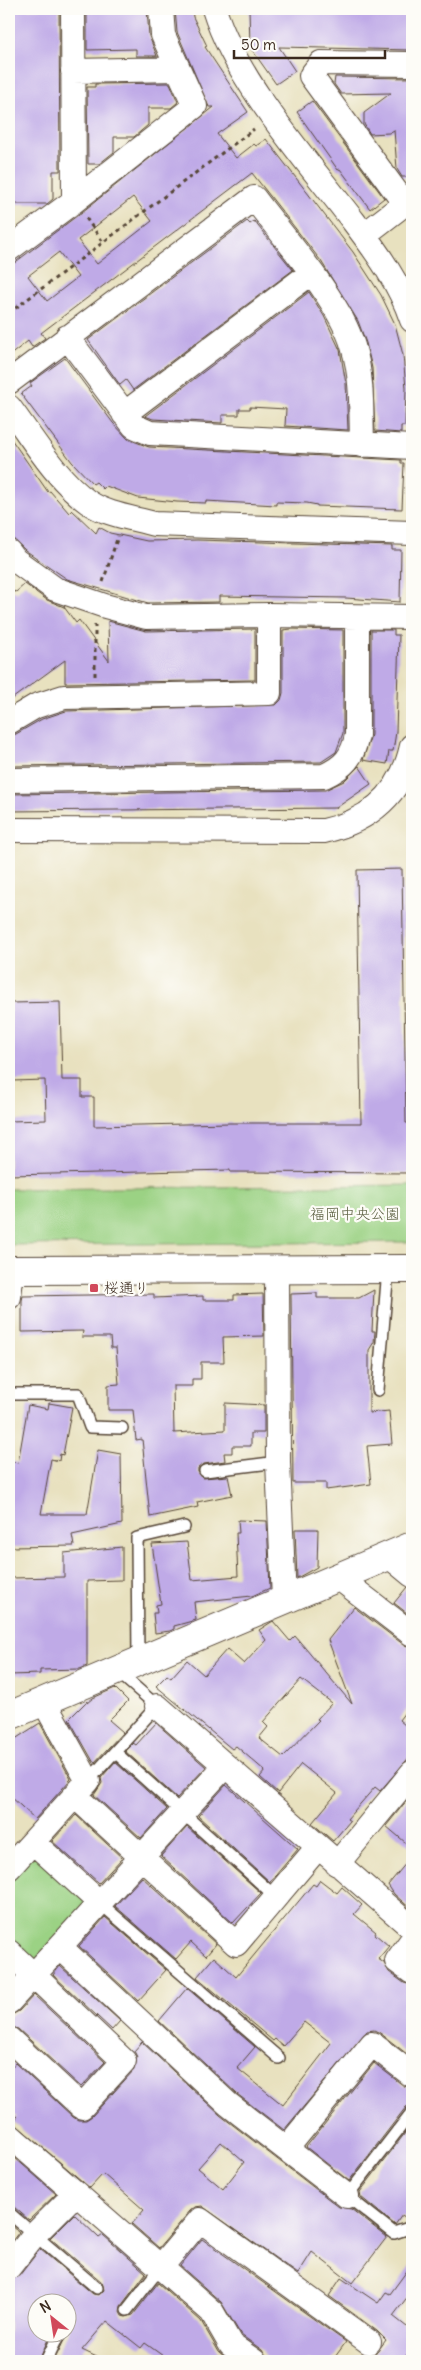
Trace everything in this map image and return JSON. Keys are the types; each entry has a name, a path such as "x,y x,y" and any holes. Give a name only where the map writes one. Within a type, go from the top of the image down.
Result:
{"street":[{"path":"73,9 74,201"},
{"path":"9,249 74,201 195,106 163,35 161,9"},
{"path":"214,9 221,33 234,59 272,115 364,235 395,282 407,304 412,320"},
{"path":"364,235 408,201 311,76 321,62 412,64"},
{"path":"73,71 178,69"},
{"path":"9,382 254,198 311,273 341,318 353,346 360,381 362,445"},
{"path":"124,414 311,273"},
{"path":"67,337 134,426 150,433 412,447"},
{"path":"9,407 61,476 89,502 116,514 154,524 412,533"},
{"path":"9,552 15,560 55,589 105,606 146,617 269,615 412,618"},
{"path":"9,722 36,706 64,698 270,693 269,615"},
{"path":"9,780 324,776 338,770 347,761 354,749 357,735 357,617"},
{"path":"9,830 324,831 357,821 373,811 390,795 409,761 412,746"},
{"path":"277,1269 278,1462 284,1600"},
{"path":"9,1297 10,1270 400,1269"},
{"path":"9,1716 400,1551 412,1575"},
{"path":"339,1578 412,1634"},
{"path":"44,1702 82,1788 143,1856 236,1944 318,1847"},
{"path":"157,1706 412,1928"},
{"path":"9,2002 225,1766"},
{"path":"337,1864 411,1778"},
{"path":"9,1868 82,1788"},
{"path":"33,1842 100,1903"},
{"path":"412,1940 397,1961 412,1972"},
{"path":"60,1946 228,2104 347,2196"},
{"path":"9,1952 124,2061 82,2108 9,2040"},
{"path":"286,2149 372,2044 412,2075"},
{"path":"9,2136 212,2312 226,2353 254,2361"},
{"path":"9,2267 34,2235 75,2194"},
{"path":"160,2268 200,2220 368,2342"}],"lane":[{"path":"378,1390 400,1269"},
{"path":"9,1394 78,1394 90,1427 122,1428"},
{"path":"205,1472 278,1462"},
{"path":"82,1788 157,1706 127,1666 137,1538 184,1527"},
{"path":"115,1752 276,1897"},
{"path":"100,1903 279,2058"},
{"path":"412,2112 347,2196 394,2233 412,2227"},
{"path":"9,2213 97,2288"},
{"path":"127,2310 160,2268"},
{"path":"46,2361 55,2342"}],"path":[{"path":"9,313 272,115"},
{"path":"74,201 103,242"}],"green space":[{"name":"福岡中央公園","path":"412,1185 412,1242 9,1245 9,1189"},
{"path":"33,1851 88,1904 36,1960 28,1961 9,1943 9,1878"}],"building":[{"path":"9,9 59,9 60,171 53,171 53,199 47,204 9,204"},
{"path":"87,9 147,9 149,36 157,56 136,56 136,49 87,50"},
{"path":"175,9 192,9 193,17 207,46 205,47 248,112 217,134 236,158 254,144 256,146 266,139 353,252 381,295 395,324 403,355 406,388 405,426 401,426 401,433 375,431 372,368 358,321 321,261 252,173 41,333 45,338 32,347 28,341 9,356 9,267 82,212 214,107 209,107 177,32","holes":["133,197 152,221 97,264 78,240","59,252 78,277 47,301 28,276"]},
{"path":"249,9 412,9 412,50 279,47 295,71 276,84 250,47"},
{"path":"335,77 412,78 412,177 402,177 397,169 394,130 389,133 370,134 364,124 364,113 391,93 341,94 334,84"},
{"path":"170,83 178,102 171,108 148,108 148,125 134,137 114,137 114,152 99,164 88,164 87,87 95,87 95,84"},
{"path":"312,101 384,198 370,209 340,169 338,170 297,112"},
{"path":"247,221 250,224 254,221 293,270 133,390 126,380 120,385 88,340"},
{"path":"309,292 324,316 340,350 346,384 348,430 285,426 286,409 250,407 250,409 239,409 239,415 222,415 222,423 153,419 145,416"},
{"path":"65,358 113,423 128,439 149,447 401,460 401,463 404,463 402,509 317,506 307,503 276,502 276,505 206,501 206,503 177,502 138,498 106,486 103,489 96,482 93,484 72,462 21,394 32,386 30,383"},
{"path":"9,436 48,492 50,491 69,513 72,510 96,533 99,527 110,533 147,541 197,540 392,546 392,550 401,550 400,602 346,598 219,596 219,602 148,603 67,579 25,550 9,535"},
{"path":"25,584 47,600 64,607 76,623 79,620 109,661 108,621 146,631 255,629 255,680 65,683 65,660 9,701 9,590 16,592"},
{"path":"283,630 343,630 343,733 336,752 321,762 9,766 9,736 42,719 66,711 276,705 281,700 283,693"},
{"path":"371,630 394,630 394,635 399,635 396,732 393,751 389,751 387,764 363,760 371,735"},
{"path":"359,766 371,784 336,808 9,811 9,794 325,790 344,781"},
{"path":"402,869 406,1123 412,1123 412,1173 230,1172 230,1170 9,1175 9,1121 46,1120 45,1080 12,1081 12,1064 9,1064 11,1003 60,1002 62,1080 82,1080 82,1097 94,1097 94,1126 361,1123 357,870"},
{"path":"374,1290 372,1331 375,1331 374,1342 369,1350 369,1413 389,1411 392,1444 367,1446 371,1484 326,1490 326,1483 293,1483 291,1294 317,1293 317,1298 359,1298"},
{"path":"154,1294 154,1298 203,1296 203,1300 234,1300 234,1295 263,1294 264,1336 223,1337 224,1362 201,1362 201,1379 192,1379 192,1386 173,1386 174,1433 225,1430 225,1403 264,1405 264,1433 251,1433 251,1446 232,1446 232,1453 224,1453 225,1461 204,1464 198,1468 198,1472 203,1478 228,1476 232,1495 197,1502 198,1507 150,1517 142,1439 136,1440 133,1410 108,1410 108,1385 119,1384 116,1348 111,1348 110,1337 82,1337 83,1331 22,1332 22,1300 23,1296"},
{"path":"49,1403 72,1407 63,1455 60,1454 59,1461 51,1459 41,1514 87,1514 98,1450 121,1454 122,1524 72,1535 74,1546 9,1547 9,1461 18,1463 28,1405 48,1409"},
{"path":"238,1520 267,1521 270,1588 252,1596 194,1602 196,1620 174,1626 174,1629 170,1631 155,1633 153,1613 157,1613 156,1605 161,1604 152,1544 187,1542 192,1580 238,1576 236,1533 239,1533"},
{"path":"295,1529 318,1529 317,1567 297,1578"},
{"path":"122,1547 122,1580 87,1581 87,1666 80,1669 40,1670 40,1674 9,1675 9,1578 64,1577 64,1553"},
{"path":"407,1587 412,1588 412,1617 394,1603"},
{"path":"354,1607 404,1645 412,1647 412,1703 399,1720 412,1731 412,1754 380,1791 375,1787 347,1819 350,1821 333,1841 312,1823 337,1793 301,1764 278,1793 260,1777 265,1771 236,1746 232,1749 156,1686 167,1675 171,1678 187,1660 204,1675 227,1649 244,1664 266,1640 259,1630 273,1621 290,1641 295,1636 352,1704 328,1640","holes":["301,1679 332,1703 317,1719 319,1720 283,1757 259,1738 268,1727 263,1722"]},
{"path":"115,1688 128,1701 109,1720 123,1732 94,1763 69,1719 87,1701 87,1703 93,1698"},
{"path":"40,1723 71,1779 35,1819 9,1795 9,1743"},
{"path":"156,1723 206,1767 177,1798 125,1751 133,1743 136,1745"},
{"path":"115,1762 167,1809 141,1838 94,1795 102,1783 101,1778"},
{"path":"226,1785 298,1849 270,1882 198,1816"},
{"path":"412,1794 412,1848 386,1826"},
{"path":"76,1815 122,1858 99,1883 52,1841"},
{"path":"187,1827 261,1893 233,1923 161,1856"},
{"path":"412,1856 412,1910 394,1894 388,1885"},
{"path":"142,1877 216,1944 206,1956 191,1942 176,1959 115,1906"},
{"path":"320,1880 337,1893 342,1887 362,1905 354,1914 376,1932 375,1934 389,1946 378,1959 384,1963 389,1972 404,1983 412,1985 412,2058 380,2033 374,2030 367,2031 284,2130 237,2094 159,2021 187,1988 255,2047 237,2068 283,2105 331,2043 304,2022 283,2046 275,2039 273,2041 197,1977 214,1957 236,1977 313,1884 316,1886"},
{"path":"105,1917 166,1970 138,2001 79,1946"},
{"path":"60,1966 120,2021 112,2030 53,1975"},
{"path":"34,1995 105,2062 81,2087 18,2029 9,2026 9,2016 19,2011"},
{"path":"142,2042 220,2115 339,2207 351,2209 387,2237 352,2283 312,2252 298,2274 202,2206 195,2207 190,2211 159,2248 132,2224 144,2210 103,2174 90,2188 13,2122 17,2117 9,2109 9,2070 15,2063 73,2117 78,2120 86,2120 92,2116 134,2070 137,2057 134,2051","holes":["221,2142 244,2162 223,2189 198,2168"]},
{"path":"374,2063 404,2086 412,2088 412,2105 406,2107 349,2181 306,2147"},
{"path":"412,2124 412,2209 406,2218 402,2215 395,2225 361,2197 360,2192"},
{"path":"14,2157 56,2194 29,2220 14,2207 9,2206 9,2163"},
{"path":"74,2214 99,2238 103,2235 146,2273 121,2306 120,2312 122,2316 133,2315 158,2283 201,2321 219,2352 230,2361 170,2361 145,2343 141,2348 107,2321 82,2350 105,2361 54,2361 63,2342 78,2342 78,2292 28,2292 28,2342 47,2342 39,2361 9,2361 9,2280 19,2276 40,2249 93,2294 99,2295 104,2290 102,2282 50,2238"},
{"path":"9,2223 19,2232 9,2245"},
{"path":"202,2239 346,2342 332,2361 268,2361 262,2350 241,2335 221,2302 180,2266"},
{"path":"412,2264 412,2291 393,2316 412,2331 412,2348 402,2361 370,2361 386,2340 377,2331 329,2296 341,2278 378,2303 386,2292 390,2294"}],"place":[{"name":"桜通り","path":"94,1288"}]}
